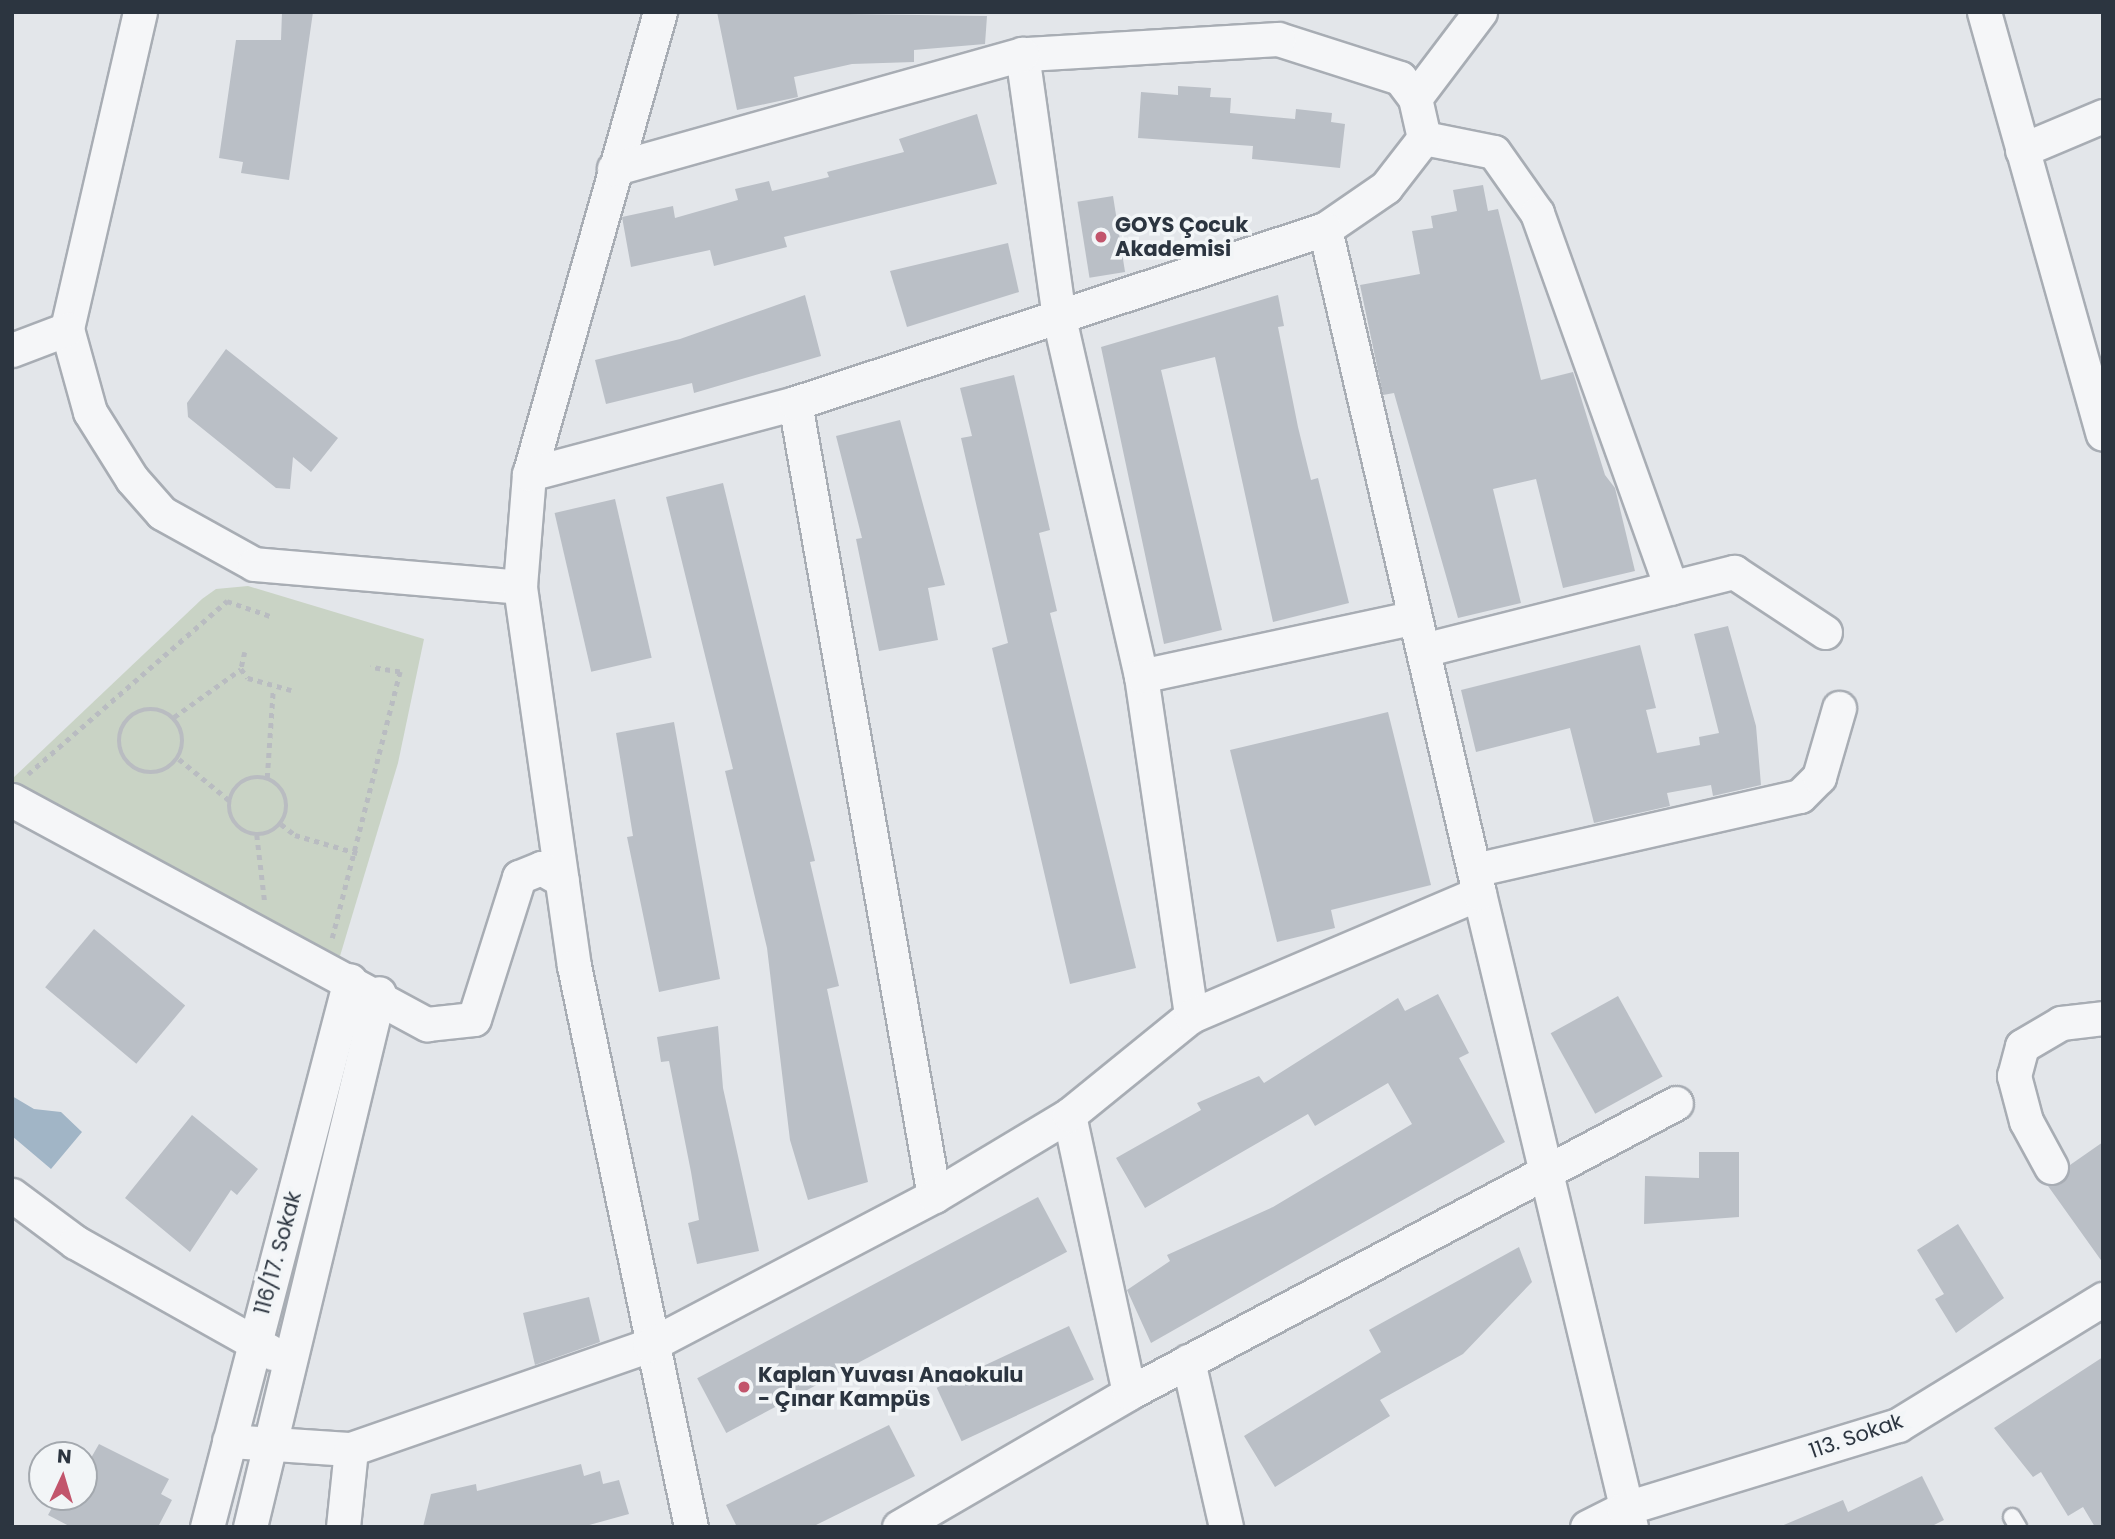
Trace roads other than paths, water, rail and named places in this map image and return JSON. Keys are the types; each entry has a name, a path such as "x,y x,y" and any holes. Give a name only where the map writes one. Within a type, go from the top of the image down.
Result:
{"street":[{"path":"140,12 67,329 90,412 132,479 162,513 261,566 520,587"},
{"path":"660,12 528,474 520,587 562,880 650,1345 691,1527"},
{"path":"1415,98 1480,12"},
{"path":"1984,12 2103,433"},
{"path":"614,169 1022,54 1278,39 1400,78 1415,98 1424,138"},
{"path":"1022,54 1059,318 1141,676 1191,1016"},
{"path":"2022,150 2103,116"},
{"path":"528,474 795,403 1325,229 1386,187 1424,138"},
{"path":"1424,138 1494,152 1536,213 1671,588"},
{"path":"1325,229 1411,618 1423,650 1542,1172 1627,1518"},
{"path":"12,350 67,329"},
{"path":"795,403 934,1196"},
{"path":"1423,650 1734,572 1825,632"},
{"path":"1141,676 1411,618"},
{"path":"229,1441 351,1449 650,1345 934,1196 1069,1115 1191,1016 1477,882 1800,796 1819,777 1839,708"},
{"path":"16,791 427,1024 474,1020 519,877 541,868 562,880"},
{"name":"116/17. Sokak","path":"207,1527 255,1343 364,986"},
{"name":"116/17. Sokak","path":"250,1527 289,1363 364,986"},
{"path":"2051,1167 2026,1121 2014,1076 2022,1046 2061,1023 2103,1018"},
{"path":"899,1527 1129,1393 1676,1103"},
{"path":"1069,1115 1129,1393"},
{"path":"19,1211 289,1363"},
{"name":"113. Sokak","path":"1587,1527 1627,1518 1898,1425 2103,1299"},
{"path":"1188,1362 1226,1527"},
{"path":"344,1527 351,1449"}],"water":[{"path":"12,1096 34,1109 61,1112 82,1132 51,1169 12,1136"}],"place":[{"name":"GOYS Çocuk Akademisi","path":"1101,237"},
{"name":"Kaplan Yuvası Anaokulu - Çınar Kampüs","path":"744,1387"}]}
